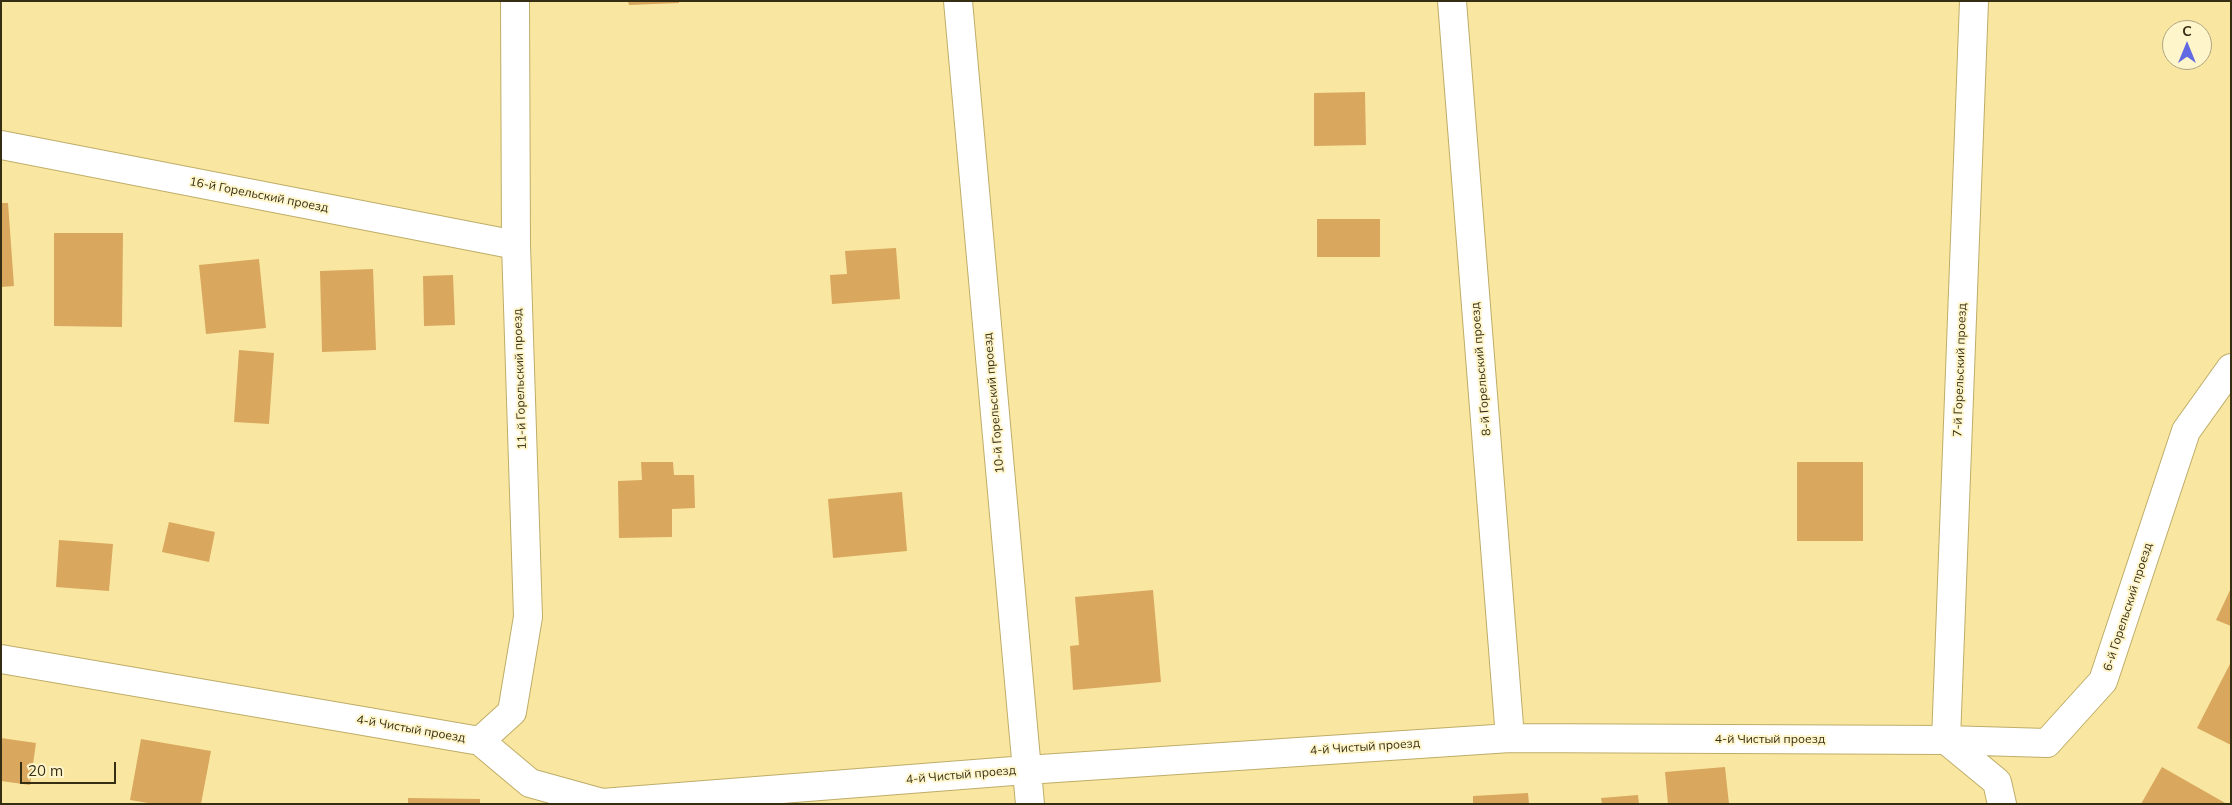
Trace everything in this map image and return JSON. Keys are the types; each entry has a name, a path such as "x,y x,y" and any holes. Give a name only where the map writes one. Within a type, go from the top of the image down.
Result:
{"street":[{"name":"11-й Горельский проезд","path":"480,741 512,712 528,617 516,245 515,1"},
{"name":"10-й Горельский проезд","path":"958,1 1030,804"},
{"name":"8-й Горельский проезд","path":"1452,1 1510,738"},
{"name":"7-й Горельский проезд","path":"1946,740 1974,1"},
{"name":"16-й Горельский проезд","path":"1,145 516,245"},
{"name":"6-й Горельский проезд","path":"1946,740 2047,744 2103,681 2186,431 2231,368"},
{"name":"4-й Чистый проезд","path":"1,659 480,741 530,793 602,803 1026,770 1510,738 1946,740"},
{"path":"1946,740 1996,782 2002,804"}],"building":[{"path":"628,1 679,1 679,3 629,5"},
{"path":"1365,92 1366,145 1314,146 1314,93"},
{"path":"1,203 8,203 14,286 1,287"},
{"path":"1317,219 1380,219 1380,257 1317,257"},
{"path":"54,233 123,233 122,327 54,326"},
{"path":"896,248 900,299 832,304 830,275 847,274 845,251"},
{"path":"259,259 266,328 206,334 199,265"},
{"path":"373,269 376,350 322,352 320,271"},
{"path":"453,275 455,325 424,326 423,276"},
{"path":"239,350 274,353 269,424 234,422"},
{"path":"641,462 673,462 674,475 694,475 695,508 672,509 672,537 619,538 618,481 642,480"},
{"path":"1797,462 1863,462 1863,541 1797,541"},
{"path":"902,492 907,551 833,558 828,499"},
{"path":"169,522 215,532 209,562 162,552"},
{"path":"59,540 113,544 109,591 56,587"},
{"path":"2231,588 2231,626 2216,620"},
{"path":"1153,590 1161,682 1073,690 1070,646 1079,645 1075,597"},
{"path":"2231,662 2231,745 2197,728"},
{"path":"1,738 36,743 30,785 1,781"},
{"path":"141,739 211,751 201,804 154,804 130,800"},
{"path":"1725,767 1729,804 1668,804 1665,772"},
{"path":"2162,767 2227,804 2141,804"},
{"path":"1528,793 1529,804 1473,804 1473,796"},
{"path":"1638,795 1639,804 1602,804 1601,798"},
{"path":"408,798 480,799 480,804 408,804"}]}
